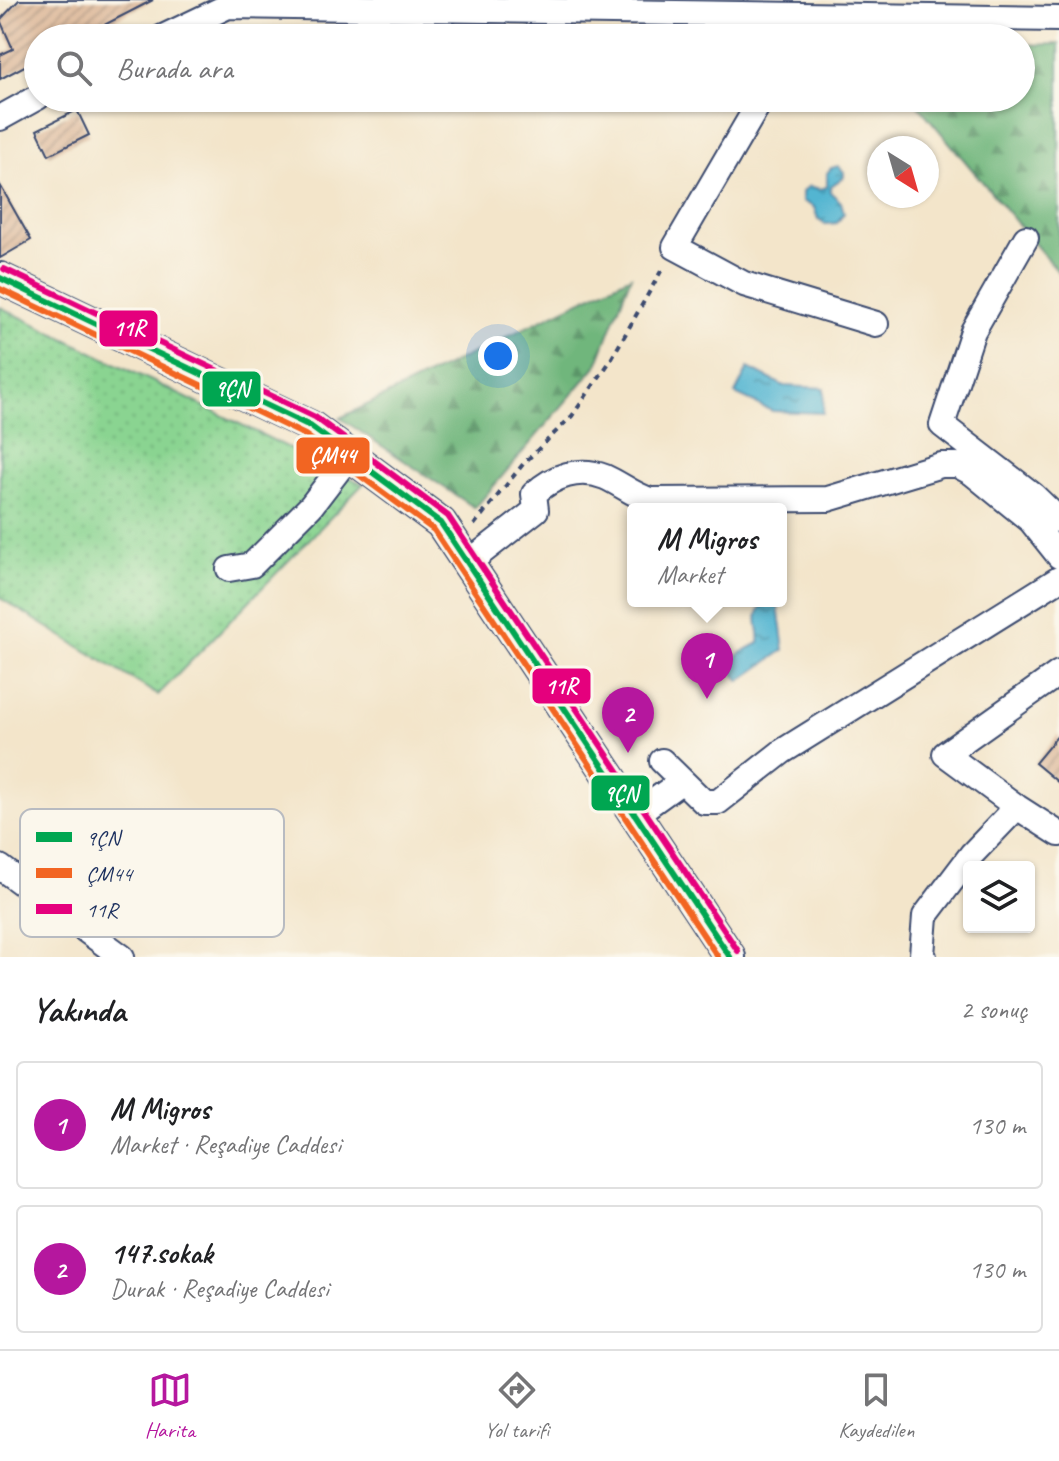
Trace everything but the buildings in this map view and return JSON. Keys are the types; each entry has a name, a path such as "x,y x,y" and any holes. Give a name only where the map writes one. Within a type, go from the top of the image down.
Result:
{"main road":[{"path":"0,278 310,426 441,523 730,957"}],"street":[{"path":"187,24 226,3 711,24"},
{"path":"851,24 1029,9 1059,19"},
{"path":"0,118 24,105"},
{"path":"754,112 675,247 744,284 876,324"},
{"path":"1026,238 973,331 942,425 1033,495 1059,520"},
{"path":"229,569 252,565 311,506 350,455"},
{"path":"460,552 536,510 534,494 551,480 573,473 606,477 637,496 650,500 828,499 949,464 972,473 1031,521 1059,556"},
{"path":"662,761 704,802 718,802 783,751 1059,579"},
{"path":"1059,673 945,754 1059,834"},
{"path":"636,814 682,781"},
{"path":"924,957 925,916 972,854 1017,807"},
{"path":"0,867 20,882"},
{"path":"95,937 122,957"}],"path":[{"path":"460,552 475,524 524,463 572,416 609,363 675,247"}],"green space":[{"path":"1059,44 1059,273 924,112 1035,112 1035,45"},
{"path":"631,276 597,365 475,508 340,418"},
{"path":"0,307 363,484 158,695 0,598"}],"water":[{"path":"838,166 844,177 831,186 830,192 841,202 844,213 837,223 825,224 818,219 814,207 802,201 802,192 809,186 827,187 827,173"},
{"path":"748,368 784,386 824,388 823,413 772,411 735,394"},
{"path":"762,607 778,607 784,650 740,681 730,669 740,653 759,643 757,619"}],"transit line":[{"name":"11R","path":"4,269 315,417 448,516 738,951"},
{"name":"9ÇN","path":"0,278 310,426 441,523 730,957"},
{"name":"ÇM44","path":"0,289 305,435 434,530 718,957"}],"place":[{"name":"M Migros","path":"707,699"},
{"name":"147.sokak","path":"628,753"}]}
